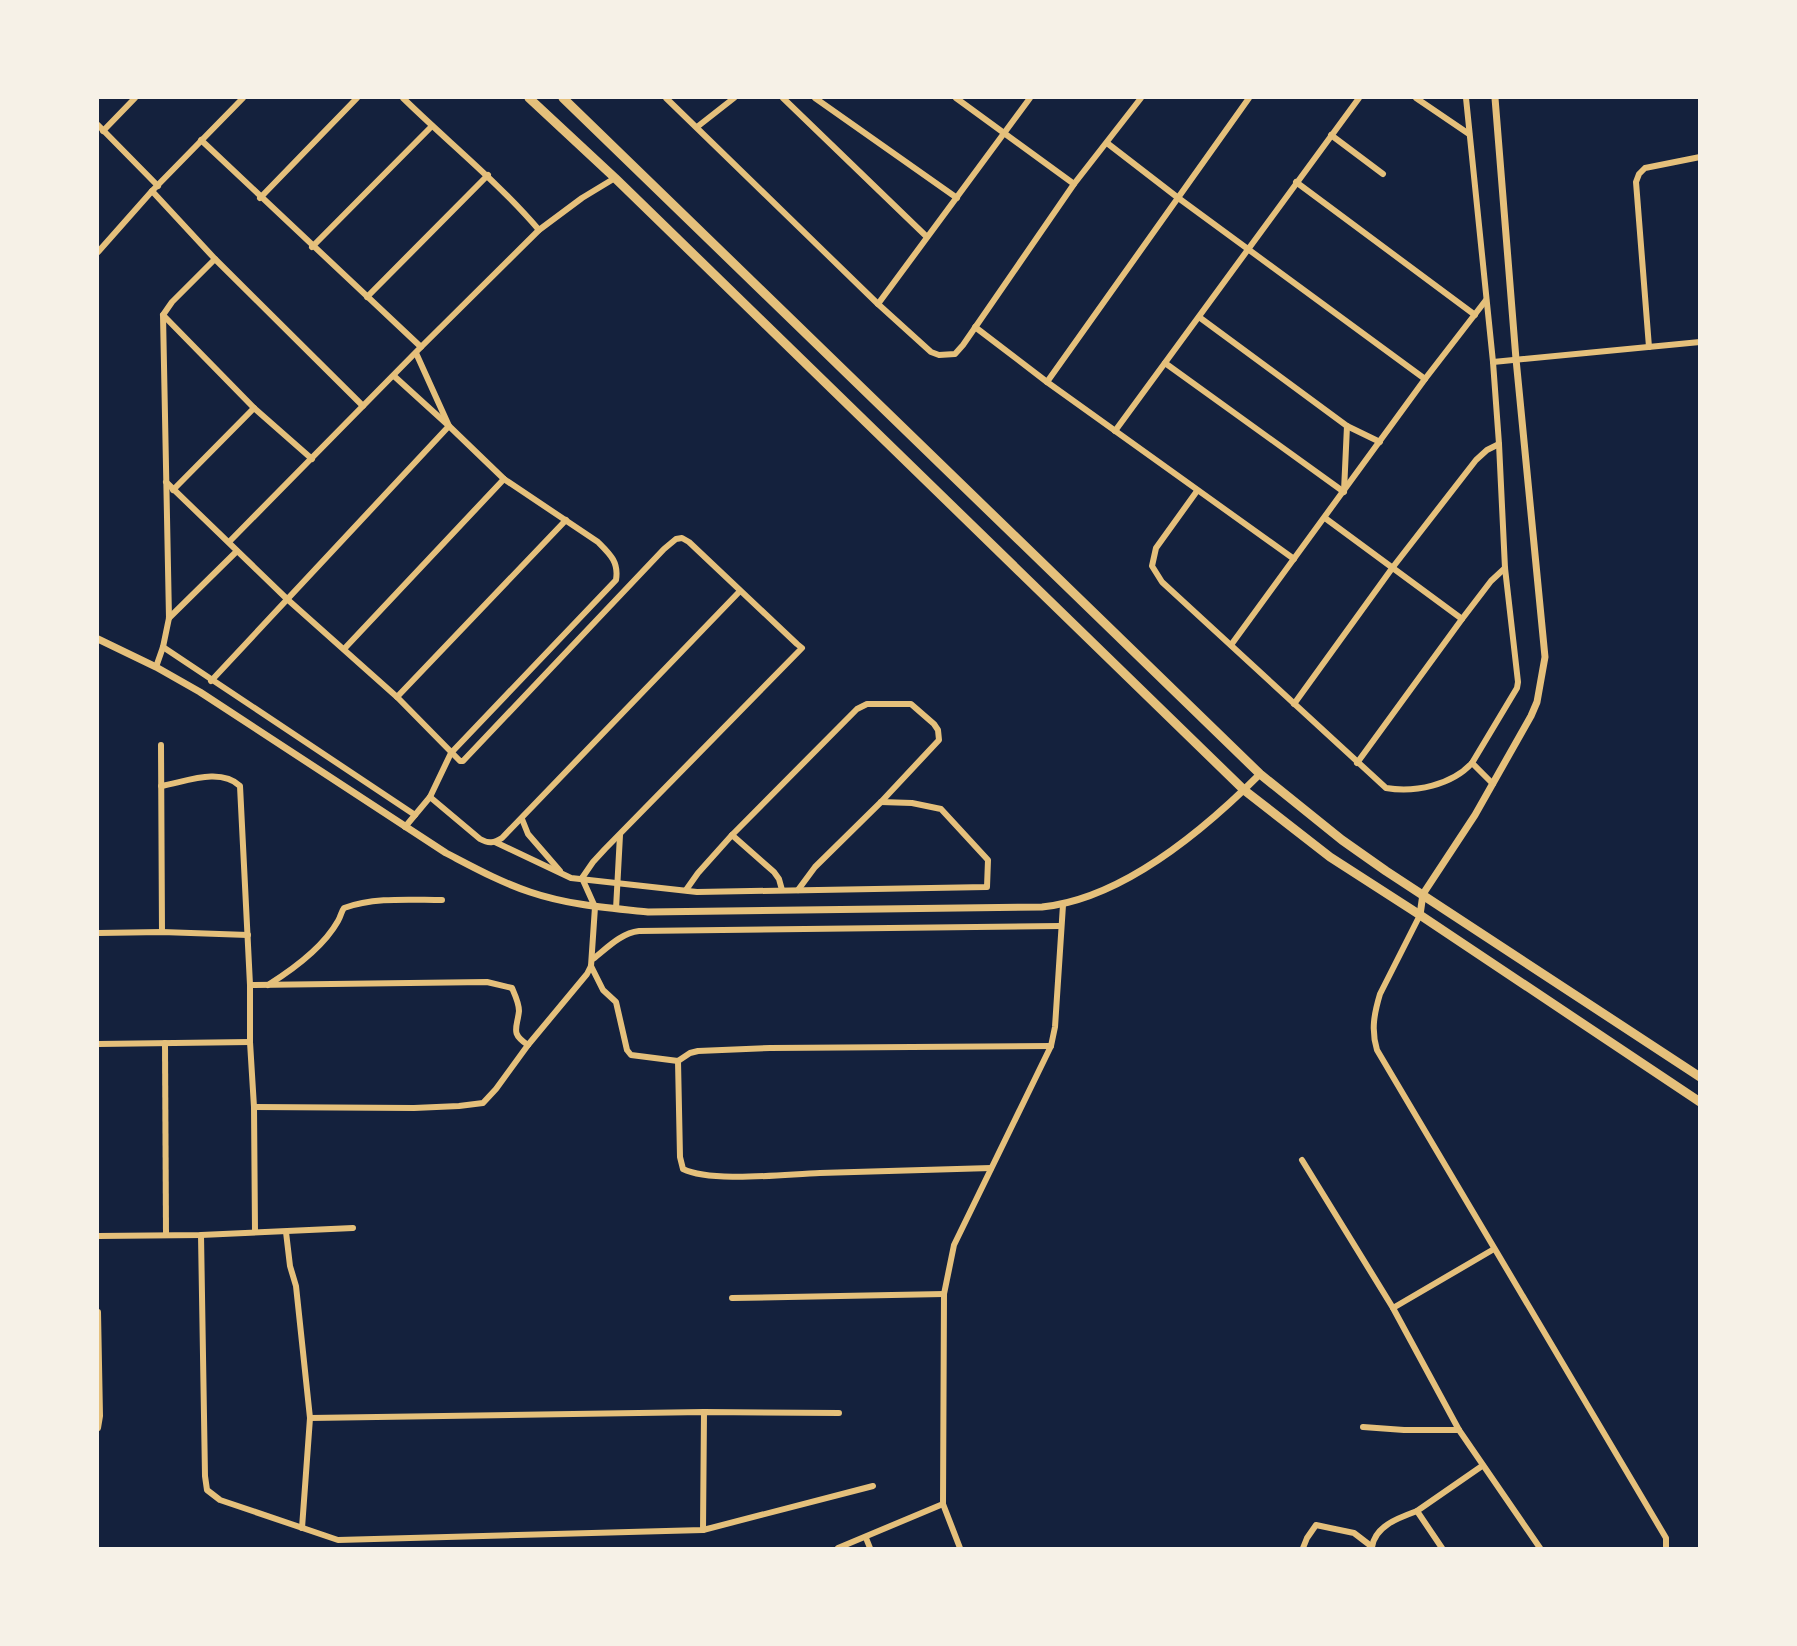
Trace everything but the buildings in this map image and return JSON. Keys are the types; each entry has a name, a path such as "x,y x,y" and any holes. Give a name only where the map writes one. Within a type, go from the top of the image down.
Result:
{"main road":[{"path":"529,98 615,178 1244,790 1330,857 1700,1102"},
{"path":"563,98 1260,774 1342,840 1700,1077"}],"street":[{"path":"104,131 135,98"},
{"path":"98,252 155,188 243,98"},
{"path":"260,198 357,98"},
{"path":"403,98 516,202 539,230"},
{"path":"666,98 878,304 931,352 939,355 955,354 1074,184 1141,98"},
{"path":"697,127 734,98"},
{"path":"783,98 927,237"},
{"path":"815,98 957,198"},
{"path":"956,98 1074,184"},
{"path":"878,304 1030,98"},
{"path":"1047,381 1250,98"},
{"path":"1115,430 1359,98"},
{"path":"1416,98 1469,134"},
{"path":"1197,491 1156,548 1152,566 1162,582 1386,788 1398,790 1422,788 1462,774 1472,764 1517,688 1518,682 1505,568 1493,362 1466,98"},
{"path":"1495,98 1516,359 1545,657 1537,702 1531,716 1492,784 1423,894 1420,915 1380,994 1374,1019 1373,1037 1377,1050 1666,1538 1666,1548"},
{"path":"98,125 155,188 215,260 363,406"},
{"path":"312,246 432,126"},
{"path":"1331,135 1383,174"},
{"path":"201,140 260,198 421,347"},
{"path":"1107,143 1425,380"},
{"path":"1649,347 1636,182 1639,174 1645,168 1700,157"},
{"path":"367,297 488,175"},
{"path":"229,542 539,230 582,198 615,178"},
{"path":"1296,182 1475,315"},
{"path":"98,237 105,244"},
{"path":"156,667 169,618 163,315 171,302 215,260"},
{"path":"1231,645 1486,300"},
{"path":"163,315 254,408 312,459"},
{"path":"1199,317 1347,426 1380,442"},
{"path":"975,327 1197,491 1294,559"},
{"path":"1493,362 1700,342"},
{"path":"416,353 449,426"},
{"path":"1165,363 1344,492"},
{"path":"394,376 504,479 598,542 612,555 618,572 616,580 451,753 430,797 405,827"},
{"path":"173,490 254,408"},
{"path":"211,681 449,426"},
{"path":"1344,492 1347,426"},
{"path":"1294,704 1393,567 1476,460 1487,450 1499,444"},
{"path":"345,648 504,479"},
{"path":"166,482 287,599 345,648 457,759 463,761 676,539 682,538 689,542 802,648 593,862 582,878"},
{"path":"1325,518 1462,619"},
{"path":"397,698 566,520"},
{"path":"169,618 237,551"},
{"path":"1357,763 1462,619 1491,581 1505,568"},
{"path":"495,842 522,819 740,591"},
{"path":"98,639 156,667 200,692 446,853 531,892 616,909 648,912 1063,905 1116,884 1156,861 1204,826 1260,774"},
{"path":"163,647 415,816"},
{"path":"686,890 698,873 732,836 861,706 911,704 934,724 938,730 939,740 881,802 815,867 798,890"},
{"path":"161,745 162,932"},
{"path":"1472,764 1492,784"},
{"path":"161,786 211,776 236,782 240,786 250,985 255,1232"},
{"path":"430,797 470,832 487,843 495,842 564,875 582,878 708,892 987,887 988,860 941,809 912,803 881,802"},
{"path":"522,819 532,839 564,875"},
{"path":"616,909 620,835"},
{"path":"732,836 774,872 782,890"},
{"path":"254,1107 414,1108 483,1103 587,974 592,962 595,906 582,878"},
{"path":"267,985 294,968 314,950 338,921 344,908 386,900 442,900"},
{"path":"960,1548 943,1504 944,1294 954,1245 1051,1046 1055,1027 1063,905"},
{"path":"592,962 621,937 639,930 1060,926"},
{"path":"98,933 162,932 248,935"},
{"path":"592,962 603,990 616,1002 627,1050 631,1055 678,1061 698,1051 770,1048 1051,1046"},
{"path":"250,985 487,982 501,984 512,988 516,997 519,1009 517,1036 528,1045"},
{"path":"98,1044 250,1042"},
{"path":"165,1043 166,1235"},
{"path":"678,1061 680,1157 683,1169 692,1173 784,1175 991,1168"},
{"path":"1302,1160 1393,1308 1482,1466 1540,1548"},
{"path":"98,1236 201,1235 353,1228"},
{"path":"286,1232 290,1266 296,1286 310,1418 302,1528"},
{"path":"201,1235 205,1476 207,1490 220,1500 338,1540 703,1530 873,1486"},
{"path":"1393,1308 1494,1249"},
{"path":"732,1298 944,1294"},
{"path":"98,1312 100,1416 98,1428"},
{"path":"310,1418 704,1412 839,1413"},
{"path":"703,1530 704,1412"},
{"path":"1363,1427 1460,1430"},
{"path":"1303,1548 1316,1526 1354,1533 1372,1547 1377,1532 1383,1527 1417,1511 1482,1466"},
{"path":"838,1548 943,1504"},
{"path":"1417,1511 1442,1548"},
{"path":"866,1538 870,1548"}]}
